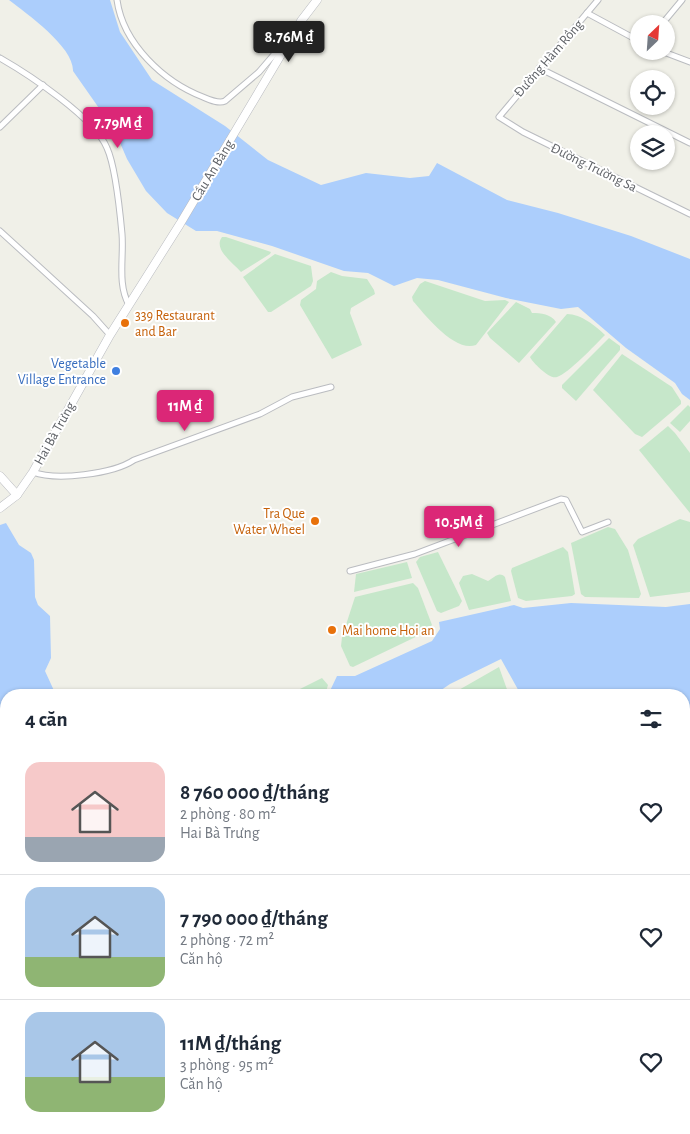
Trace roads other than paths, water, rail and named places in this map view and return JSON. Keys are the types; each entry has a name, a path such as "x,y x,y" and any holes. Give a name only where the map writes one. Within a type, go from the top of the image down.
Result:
{"street":[{"path":"117,0 122,20 139,48 151,62 178,85 190,92 222,103 259,72 296,29 317,0"},
{"name":"Đường Hàm Rồng","path":"499,117 598,0"},
{"path":"670,15 682,0"},
{"path":"587,13 630,36"},
{"name":"Cầu An Bàng","path":"180,224 296,29"},
{"path":"675,56 690,62"},
{"path":"0,58 43,85 91,125 108,148 118,199 122,235 122,277 130,306"},
{"path":"539,68 690,143"},
{"path":"0,127 43,85"},
{"name":"Đường Trường Sa","path":"499,117 523,132 690,214"},
{"name":"Hai Bà Trưng","path":"0,508 16,495 33,472 110,335 180,224"},
{"path":"0,231 93,316 110,335"},
{"path":"33,472 72,476 126,465 134,460 260,414 292,397 331,387"},
{"path":"0,476 16,495"},
{"path":"350,571 415,554 561,499 566,500 582,532 608,522"}],"water":[{"path":"9,0 110,0 120,32 152,80 225,126 268,160 321,185 366,173 410,178 429,176 437,163 507,200 558,213 631,236 690,259 690,400 682,394 675,383 626,348 578,307 561,309 506,298 438,280 417,278 394,286 368,273 344,271 272,246 217,231 196,231 167,213 146,191 127,159 115,131 73,71 66,52 48,32"},
{"path":"6,523 19,545 31,553 34,560 35,597 38,605 50,616 51,658 45,671 53,689 0,689 0,525"},
{"path":"571,603 666,607 690,604 690,689 518,689 501,659 443,689 331,689 337,676 355,676 432,641 440,629 439,622 514,605 523,608"}],"place":[{"name":"339 Restaurant and Bar","path":"125,323"},
{"name":"Vegetable Village Entrance","path":"116,371"},
{"name":"Tra Que Water Wheel","path":"315,521"},
{"name":"Mai home Hoi an","path":"332,630"}]}
